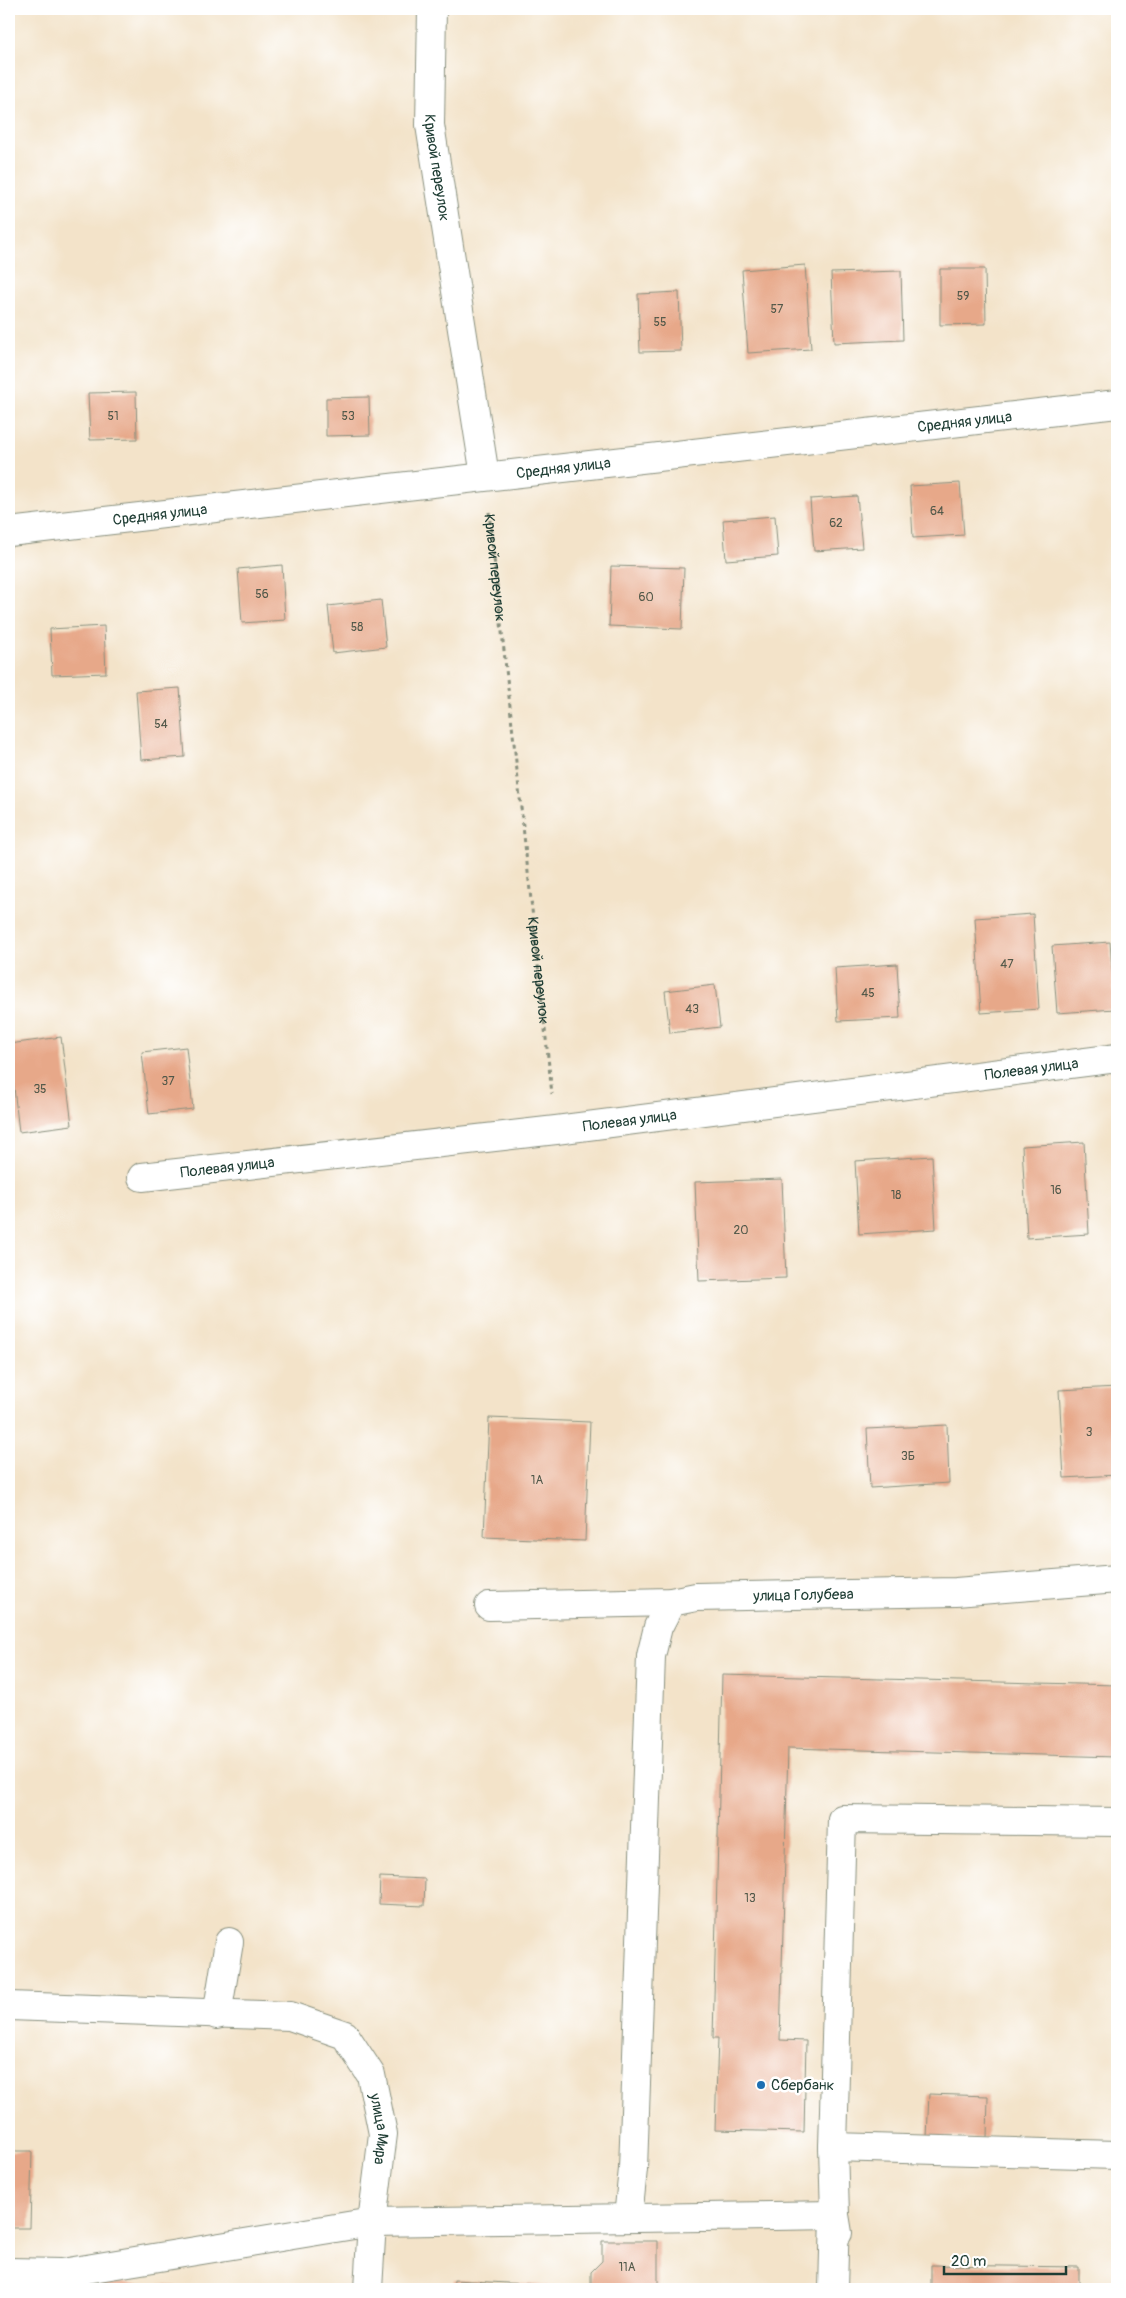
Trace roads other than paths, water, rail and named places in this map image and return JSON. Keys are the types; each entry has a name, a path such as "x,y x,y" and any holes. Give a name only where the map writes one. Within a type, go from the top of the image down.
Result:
{"street":[{"name":"Кривой переулок","path":"432,9 430,125 485,476"},
{"name":"Средняя улица","path":"9,532 1117,404"},
{"name":"Полевая улица","path":"142,1177 556,1130 1117,1058"},
{"name":"улица Голубева","path":"490,1606 671,1602 696,1597 956,1592 1117,1579"},
{"path":"628,2218 633,2169 651,1656 658,1627 671,1602"},
{"path":"833,2289 835,2215 833,2147 842,1819 1117,1822"},
{"path":"217,2015 229,1942"},
{"name":"улица Мира","path":"9,2006 217,2015 290,2016 345,2036 371,2075 384,2134 372,2222 368,2289"},
{"path":"833,2147 1117,2155"},
{"path":"9,2272 62,2281 372,2222 835,2215"},
{"path":"835,2215 847,2289"}],"place":[{"name":"Сбербанк","path":"761,2085"}]}
